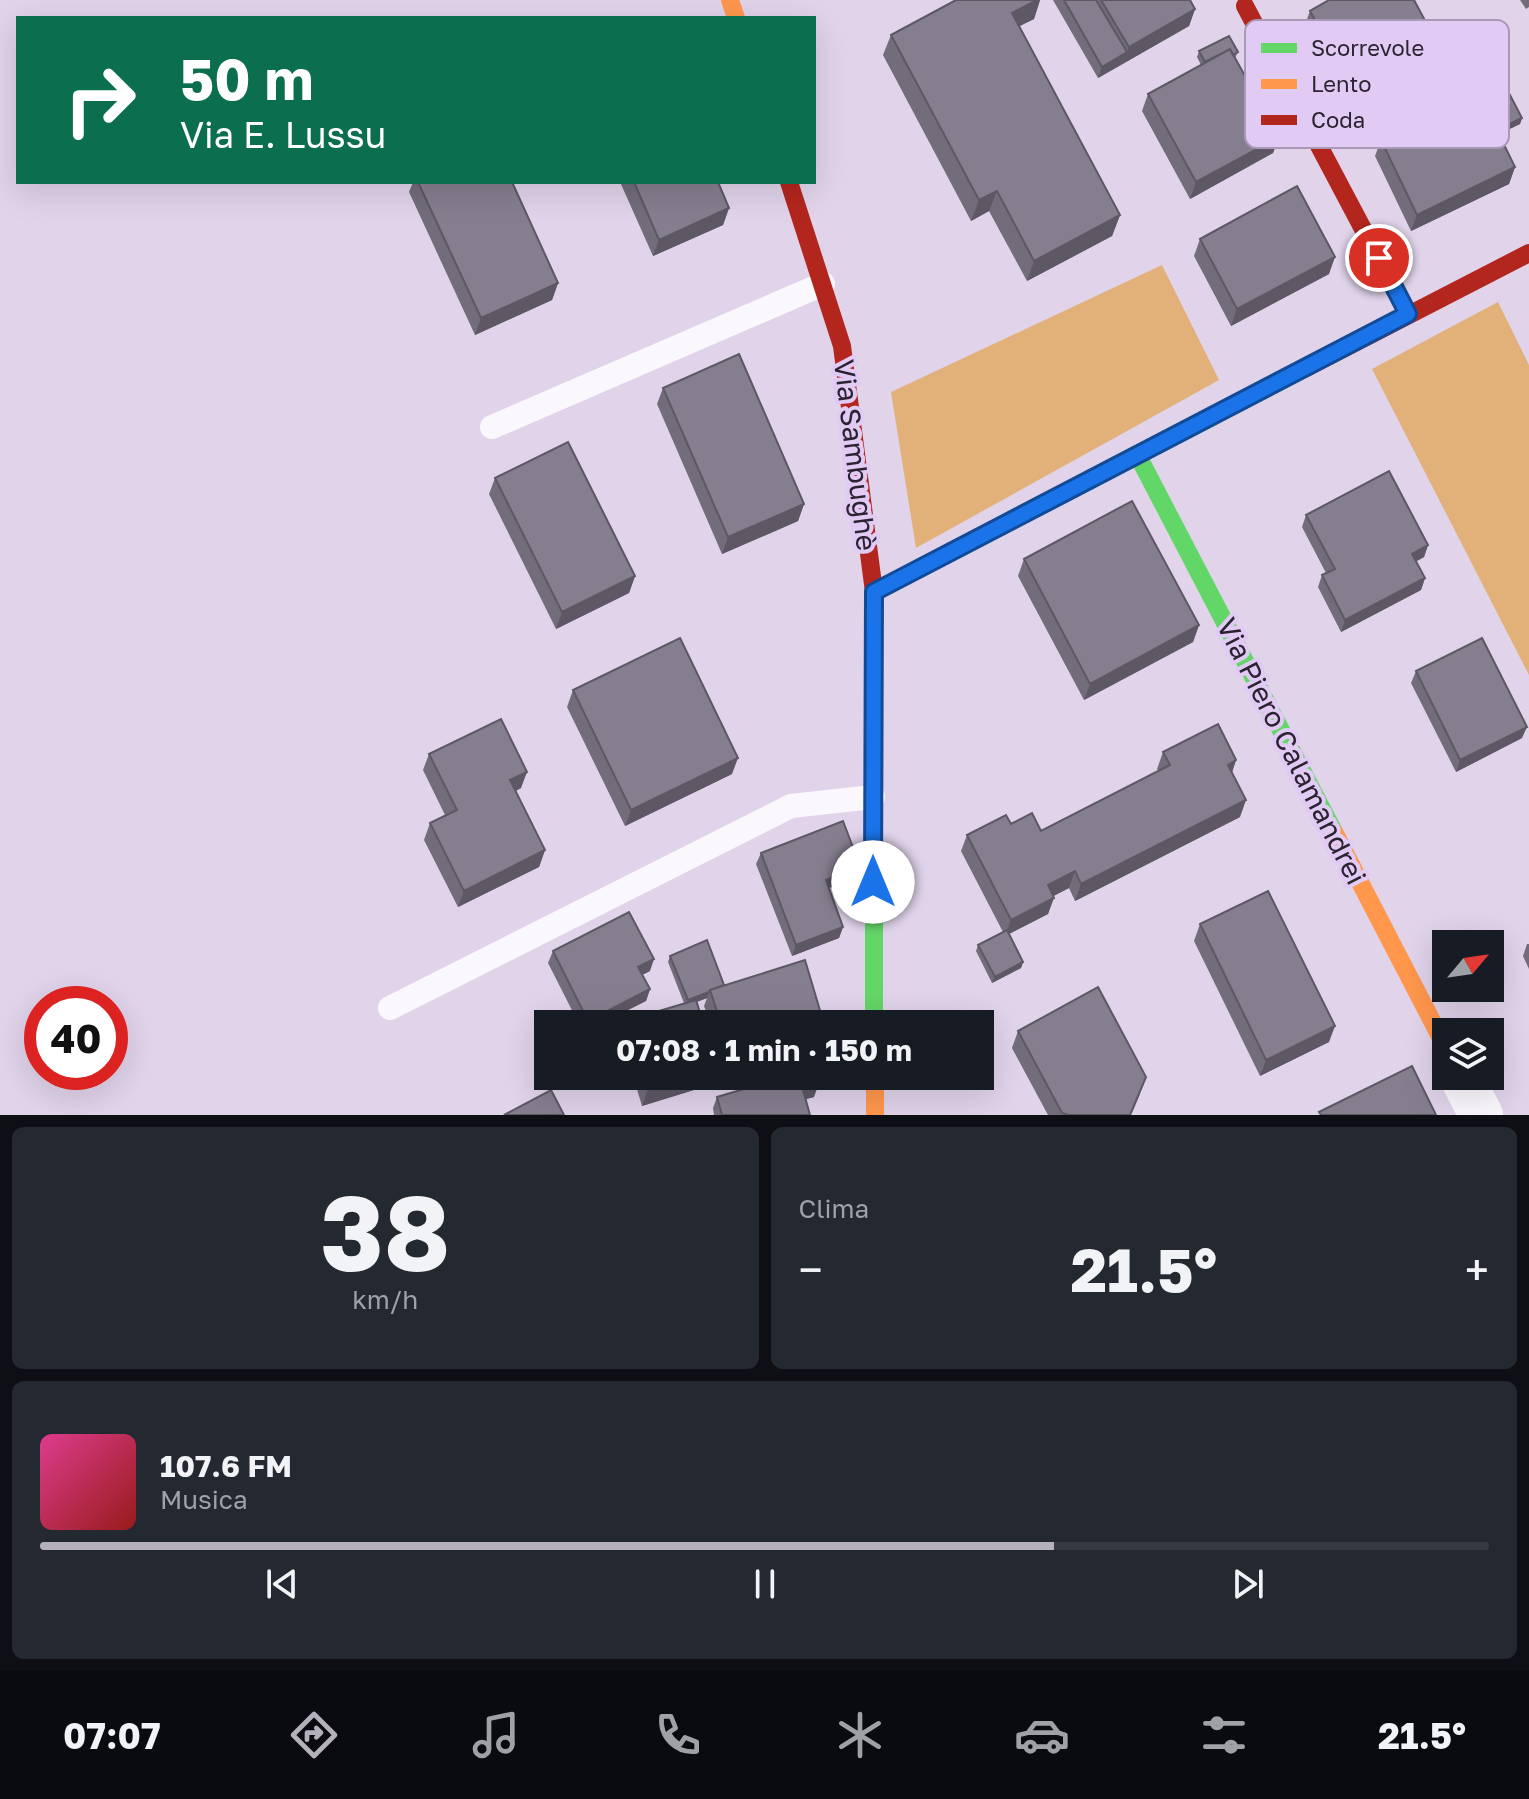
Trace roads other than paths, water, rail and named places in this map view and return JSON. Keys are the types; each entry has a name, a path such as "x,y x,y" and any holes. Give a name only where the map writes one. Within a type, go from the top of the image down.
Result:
{"street":[{"path":"1245,6 1252,20"},
{"path":"1320,148 1408,314"},
{"name":"Via Sambughè","path":"790,184 842,346 874,592 874,1010"},
{"path":"874,592 1529,253"},
{"name":"Via Piero Calamandrei","path":"1137,454 1432,1021"},
{"path":"875,1090 875,1115"},
{"path":"1468,1090 1481,1115"}],"lane":[{"path":"492,427 823,284"},
{"path":"390,1008 791,806 873,797"}]}
